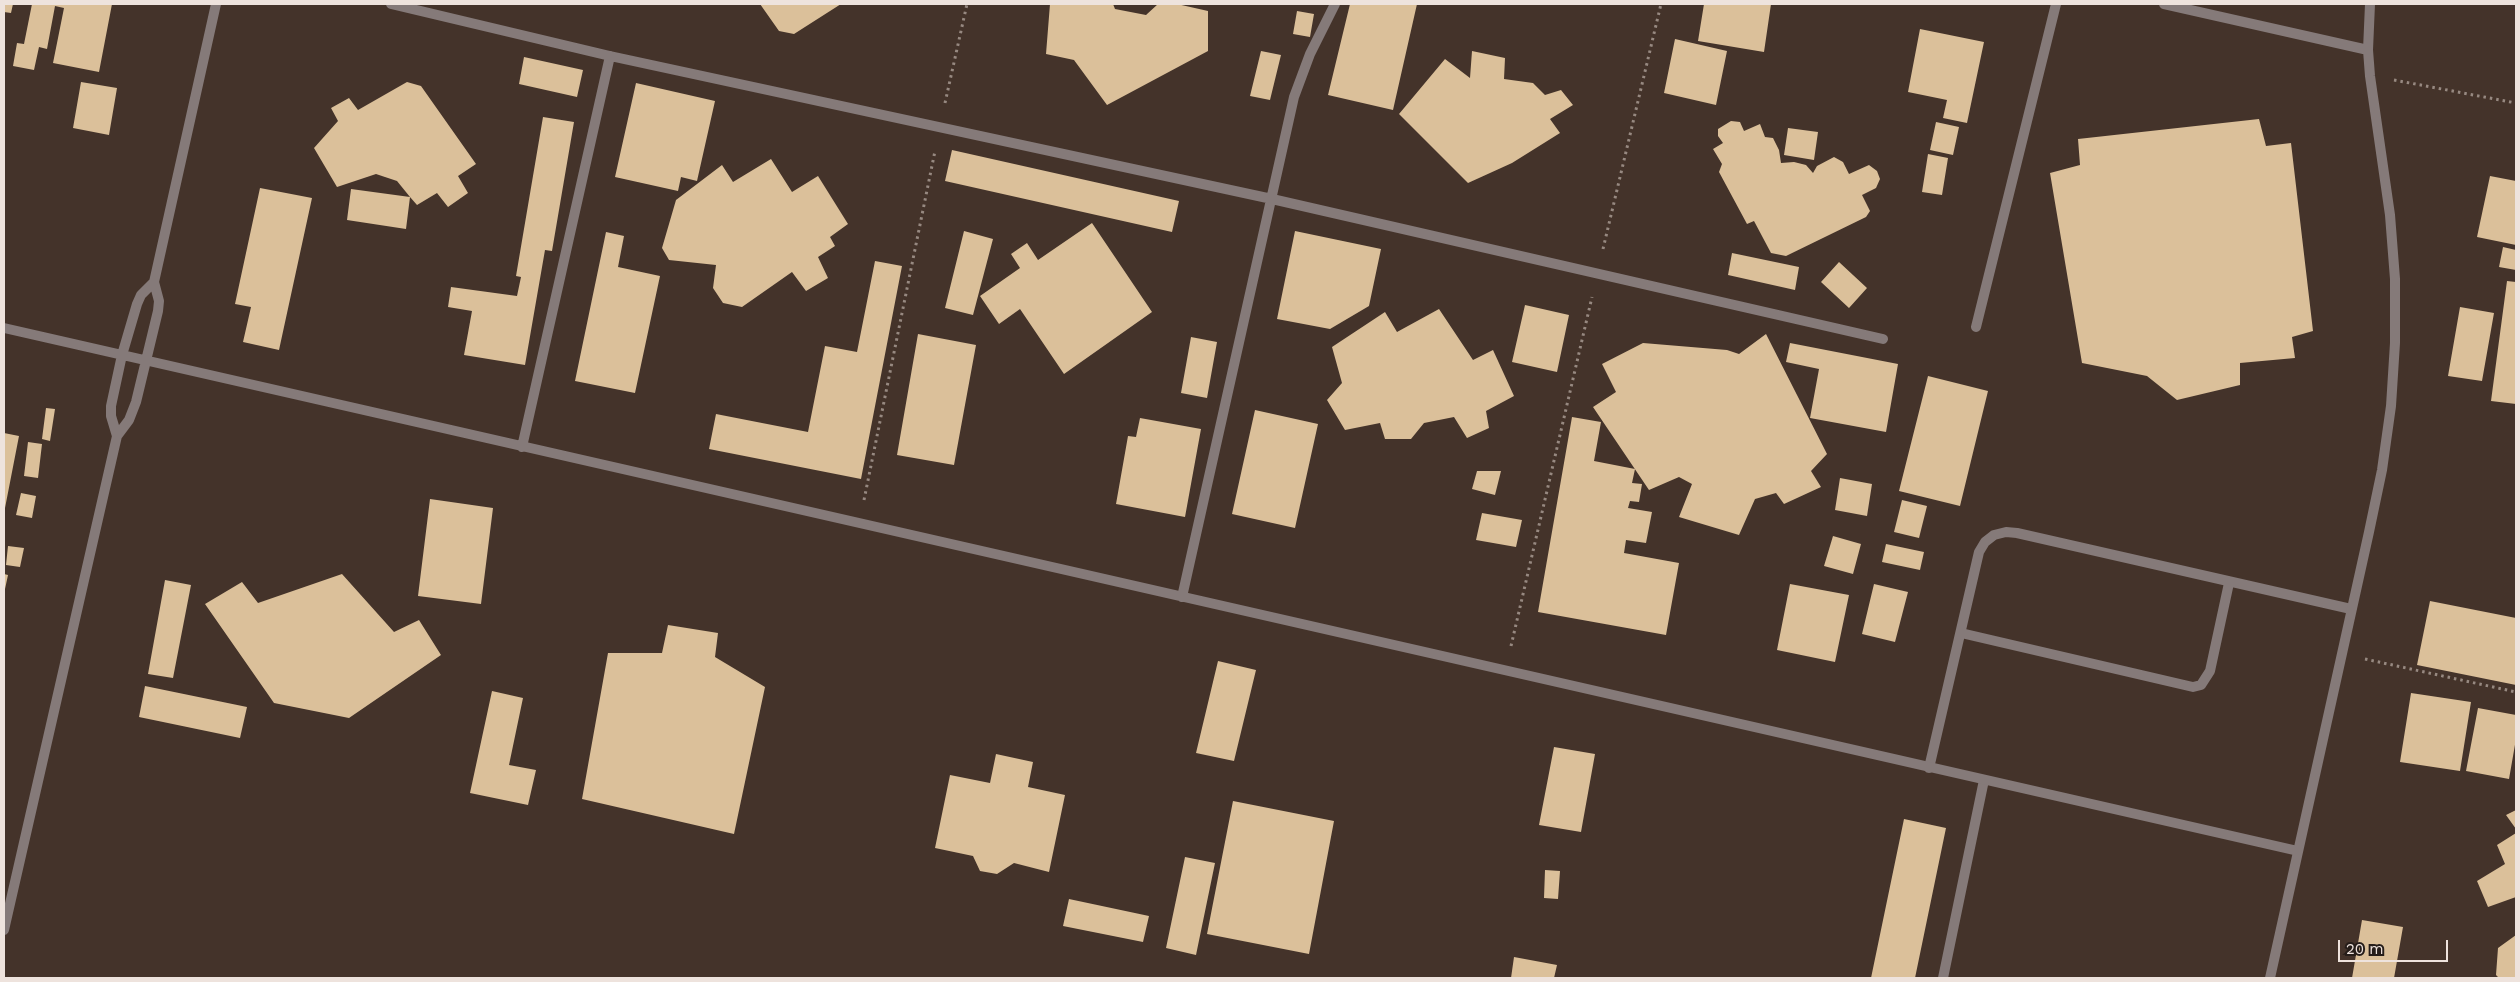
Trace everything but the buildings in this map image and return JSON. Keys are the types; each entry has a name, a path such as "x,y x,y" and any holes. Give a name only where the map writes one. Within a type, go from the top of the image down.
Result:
{"street":[{"path":"4,930 117,436 133,412 147,361 159,301 154,282 216,4"},
{"path":"391,4 610,56 1272,199 1883,339"},
{"path":"1182,597 1294,97 1310,54 1335,4"},
{"path":"1976,326 2056,4"},
{"path":"2164,4 2368,50"},
{"path":"2270,978 2382,470 2391,406 2395,343 2395,279 2390,216 2370,76 2368,50 2370,4"},
{"path":"522,447 610,56"},
{"path":"117,436 111,416 111,406 122,355 137,304 141,295 154,282"},
{"path":"4,328 2298,851"},
{"path":"1929,768 1979,552 1985,542 1994,535 2006,532 2351,609"},
{"path":"1961,633 2193,687 2201,685 2207,679 2210,671 2230,583"},
{"path":"1943,978 1984,780"}],"path":[{"path":"859,523 967,4"},
{"path":"1505,671 1661,4"},
{"path":"2370,76 2516,103"},
{"path":"2341,654 2516,692"}]}
